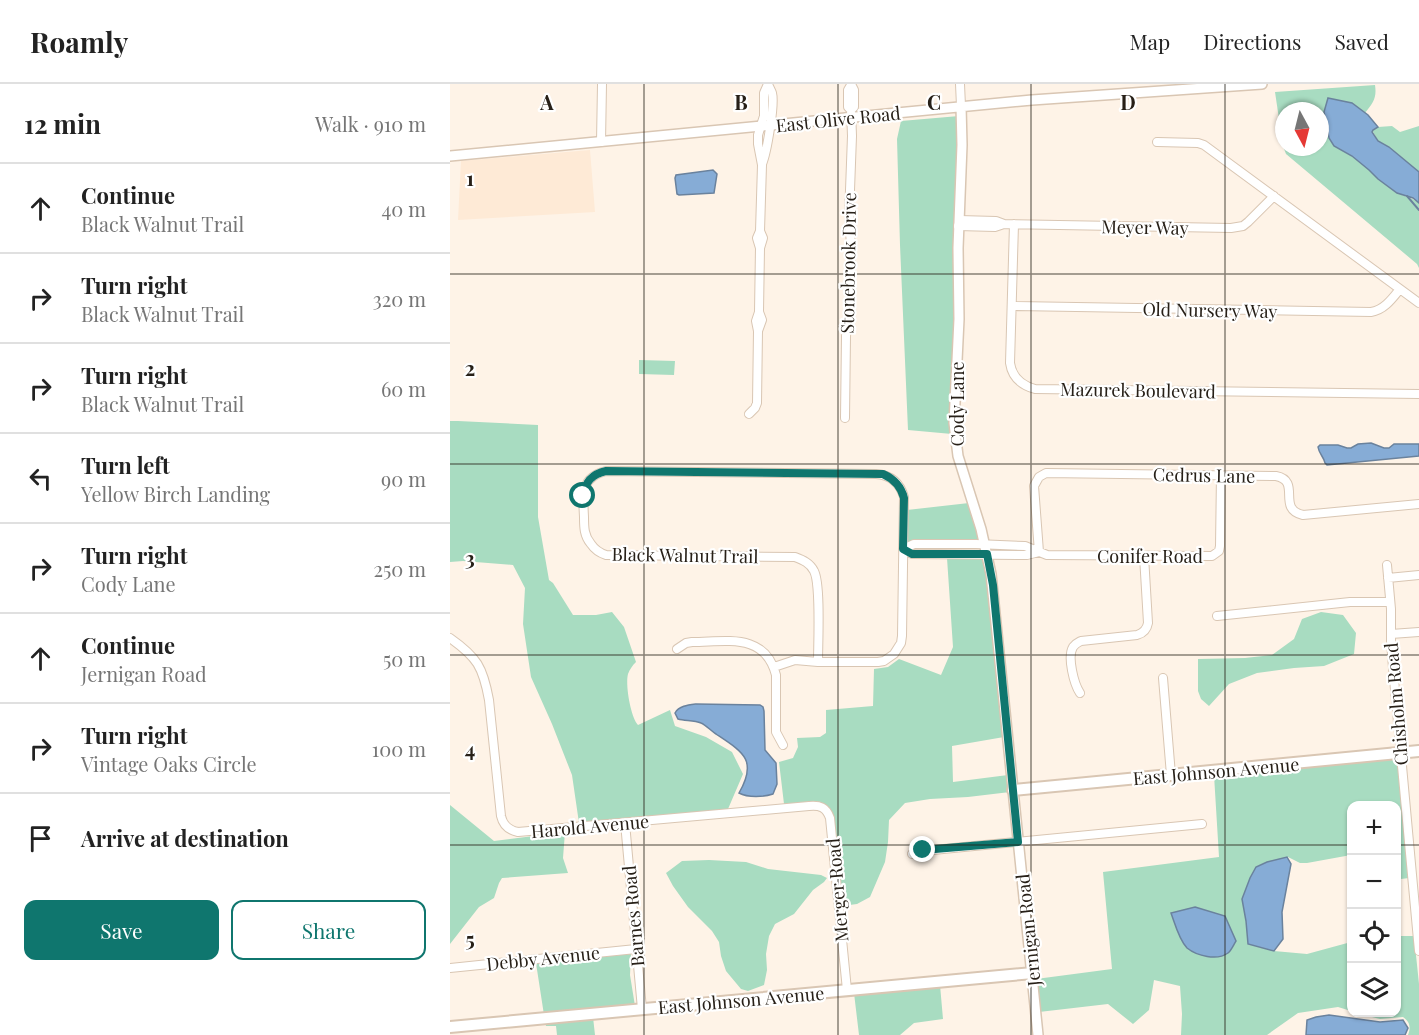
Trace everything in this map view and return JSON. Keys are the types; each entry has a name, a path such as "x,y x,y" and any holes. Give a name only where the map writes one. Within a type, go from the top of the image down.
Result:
{"main road":[{"name":"East Johnson Avenue","path":"1013,790 1419,751"},
{"name":"East Johnson Avenue","path":"450,1027 1033,973"}],"street":[{"path":"601,142 602,84"},
{"path":"749,414 757,403 758,331 756,321 759,312 760,248 757,238 760,231 762,165 758,135 766,126 765,93 768,84"},
{"name":"Cody Lane","path":"960,84 962,134 955,440 962,472 975,508 993,585 1013,790"},
{"name":"East Olive Road","path":"450,156 766,126 851,113 1262,84"},
{"name":"Stonebrook Drive","path":"845,417 846,336 851,269 849,217 852,136 848,90 851,85"},
{"path":"1157,141 1204,145 1419,303"},
{"name":"Meyer Way","path":"959,223 994,227 1014,224 1231,228 1248,222 1274,196"},
{"name":"Mazurek Boulevard","path":"1014,224 1011,368 1017,380 1028,387 1035,389 1419,394"},
{"name":"Old Nursery Way","path":"1012,306 1371,312 1382,309 1400,289"},
{"name":"Black Walnut Trail","path":"774,667 795,660 818,662 878,662 890,657 898,649 902,636 904,498 894,480 883,474 606,471 595,475 586,483 583,496 585,531 595,549 606,555 795,558 807,562 812,567 817,580 818,662"},
{"name":"Cedrus Lane","path":"1039,552 1034,489 1036,481 1046,473 1281,477 1288,483 1288,500 1292,509 1303,515 1419,504"},
{"name":"Conifer Road","path":"903,549 912,554 986,550 1027,555 1039,552 1047,555 1208,557 1216,554 1220,546 1221,475"},
{"path":"1080,693 1074,680 1071,656 1077,644 1081,641 1137,635 1147,628 1144,556"},
{"name":"Chisholm Road","path":"1387,565 1400,753 1419,951"},
{"path":"1388,578 1419,575"},
{"path":"1217,616 1350,602 1390,602"},
{"path":"1391,634 1419,632"},
{"name":"Harold Avenue","path":"450,638 472,656 479,665 486,682 501,816 505,825 513,831 809,806"},
{"path":"677,649 692,642 742,641 759,648 770,659 774,667 776,732 783,745"},
{"path":"1163,678 1171,775"},
{"name":"Jernigan Road","path":"1013,790 1038,1035"},
{"name":"Merger Road","path":"809,806 821,806 830,818 847,990"},
{"name":"Barnes Road","path":"625,823 642,1009"},
{"path":"912,854 923,850 1202,824"},
{"name":"Debby Avenue","path":"450,968 636,949"}],"shaded area":[{"path":"590,150 595,212 458,220 461,161"}],"green space":[{"path":"1375,85 1374,100 1365,113 1352,103 1329,110 1329,102 1276,102 1275,92"},
{"path":"959,116 952,434 908,430 897,139 901,121"},
{"path":"1392,126 1400,132 1419,126 1419,172 1389,147 1378,141 1372,130"},
{"path":"1329,136 1334,145 1352,155 1397,193 1419,203 1419,268 1288,156 1329,156"},
{"path":"639,360 675,361 674,375 639,374"},
{"path":"450,421 538,425 538,517 549,580 573,615 612,612 624,627 636,662 628,674 627,686 631,709 638,725 670,710 675,726 706,737 732,752 743,774 728,809 579,823 572,775 531,677 523,624 525,588 513,565 450,562"},
{"path":"969,503 981,541 914,540 908,543 907,510"},
{"path":"947,558 985,558 1004,737 952,746 953,782 1008,775 1010,792 905,803 889,820 885,862 870,897 857,904 842,906 837,839 831,811 827,806 816,801 784,804 779,762 793,758 798,747 797,738 820,737 826,733 826,710 873,706 874,669 888,667 899,659 941,675 953,647"},
{"path":"1321,612 1343,615 1356,633 1354,654 1324,666 1257,673 1229,684 1209,706 1201,699 1198,691 1198,659 1272,655 1294,639 1302,619"},
{"path":"1397,757 1409,878 1401,879 1401,801 1347,801 1347,856 1307,863 1300,863 1288,857 1256,867 1246,921 1248,944 1274,951 1307,954 1347,943 1347,1010 1338,1007 1298,1013 1267,1035 1181,1035 1180,986 1154,980 1149,1010 1133,1024 1108,1004 1039,1012 1036,979 1112,969 1103,872 1219,857 1214,775"},
{"path":"450,805 494,841 565,832 563,858 568,873 502,878 494,898 479,907 450,944"},
{"path":"682,861 746,862 768,869 821,875 827,878 813,890 794,914 775,924 769,936 764,985 748,991 741,989 726,971 719,942 712,931 688,907 666,873"},
{"path":"1401,936 1414,936 1419,984 1419,1035 1408,1035 1409,1025 1403,1017 1380,1019 1372,1017 1401,1017"},
{"path":"631,954 630,975 635,1006 544,1015 536,963"},
{"path":"940,985 943,1019 914,1023 900,1035 859,1035 854,993"},
{"path":"593,1017 595,1035 557,1035 556,1026 546,1026 545,1022"}],"water":[{"path":"1328,98 1352,103 1368,115 1378,127 1372,132 1378,141 1389,147 1419,172 1419,203 1413,198 1397,193 1352,156 1334,146 1329,138 1329,102 1327,102"},
{"path":"713,170 717,174 714,193 677,194 676,175"},
{"path":"1371,443 1384,448 1389,448 1394,444 1419,444 1419,456 1327,465 1318,447 1338,445 1351,448 1358,444"},
{"path":"696,704 760,705 763,707 765,750 776,763 777,784 773,794 747,796 739,793 747,772 745,758 734,746 703,724 678,719 675,713 681,707"},
{"path":"1287,857 1291,864 1282,912 1283,939 1274,951 1248,944 1242,899 1250,878 1256,867"},
{"path":"1195,907 1225,916 1236,941 1228,953 1218,957 1207,957 1191,951 1184,945 1171,913"},
{"path":"1329,1015 1380,1022 1403,1020 1408,1028 1405,1035 1306,1035 1307,1020"}],"waterway":[{"path":"1407,196 1419,210"}],"route":[{"path":"583,496 586,483 590,478 606,471 883,474 899,485 904,498 903,549 912,554 987,554 993,585 1018,842 923,850"}]}
